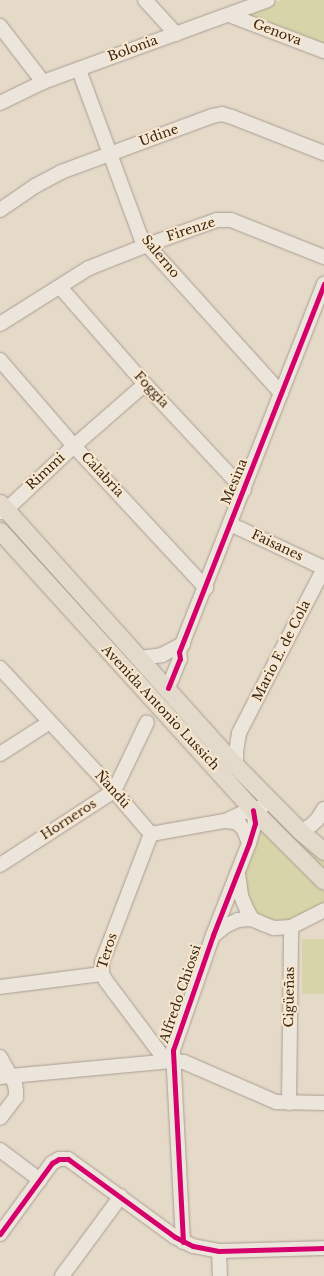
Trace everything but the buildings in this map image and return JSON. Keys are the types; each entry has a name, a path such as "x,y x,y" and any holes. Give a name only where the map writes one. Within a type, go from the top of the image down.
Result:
{"main road":[{"name":"Avenida Antonio Lussich","path":"5,510 139,658 165,684 236,766 300,832 324,851"},
{"name":"Avenida Antonio Lussich","path":"0,532 253,810 324,881"}],"street":[{"path":"145,0 176,34"},
{"name":"Bolonia","path":"0,103 43,82 268,0"},
{"name":"Genova","path":"229,15 324,51"},
{"path":"0,26 43,82"},
{"name":"Salerno","path":"79,70 142,238 281,393"},
{"name":"Udine","path":"0,210 35,186 61,172 212,116 222,114 232,116 324,153"},
{"name":"Firenze","path":"0,324 89,268 209,222 231,220 324,257"},
{"name":"Mesina","path":"152,699 154,692 165,684 180,659 181,648 206,588 324,284"},
{"name":"Foggia","path":"60,287 145,384 244,490"},
{"name":"Calabria","path":"0,360 74,446 206,588"},
{"name":"Rimmi","path":"0,532 6,530 10,526 5,510 74,446 145,384"},
{"name":"Faisanes","path":"230,524 324,568"},
{"name":"Mario E. de Cola","path":"236,766 236,752 239,733 324,568"},
{"path":"139,658 162,655 181,648"},
{"name":"Ñandú","path":"0,668 114,791 151,834"},
{"path":"0,754 50,722"},
{"path":"114,791 147,722"},
{"path":"213,739 228,740 239,733"},
{"name":"Horneros","path":"0,865 114,791"},
{"path":"151,834 225,821 273,804"},
{"path":"300,832 313,823 324,809"},
{"name":"Alfredo Chiossi","path":"183,1242 170,1061 213,935 249,843 255,823 253,810"},
{"path":"225,821 235,822 240,825 244,830 249,843"},
{"name":"Teros","path":"0,987 102,974 102,962 151,834"},
{"path":"238,871 241,896 252,919"},
{"path":"213,935 225,926 238,920 252,919 274,928 292,927 324,910"},
{"name":"Cigüeñas","path":"289,1103 292,927"},
{"path":"102,974 170,1061"},
{"path":"0,1057 5,1076 15,1084 16,1097 0,1118"},
{"path":"5,1076 170,1061 184,1062 276,1102 324,1103"},
{"path":"0,1150 40,1180"},
{"path":"0,1234 52,1163 59,1159 68,1159 183,1242 193,1246 219,1251 324,1248"},
{"path":"62,1276 121,1196"},
{"path":"219,1251 220,1276"}],"shaded area":[{"path":"282,0 324,0 324,45 244,13"},
{"path":"266,811 269,811 324,858 324,875"},
{"path":"261,826 324,889 324,904 279,924 259,915 253,909 249,904 244,875"},
{"path":"302,939 324,939 324,994 302,994"}],"cycle path":[{"path":"168,688 180,659 179,652 324,284"},
{"path":"183,1242 173,1050 213,935 249,843 255,823 253,810"},
{"path":"0,1234 52,1163 59,1159 68,1159 175,1237 193,1246 219,1251 324,1248"}]}
